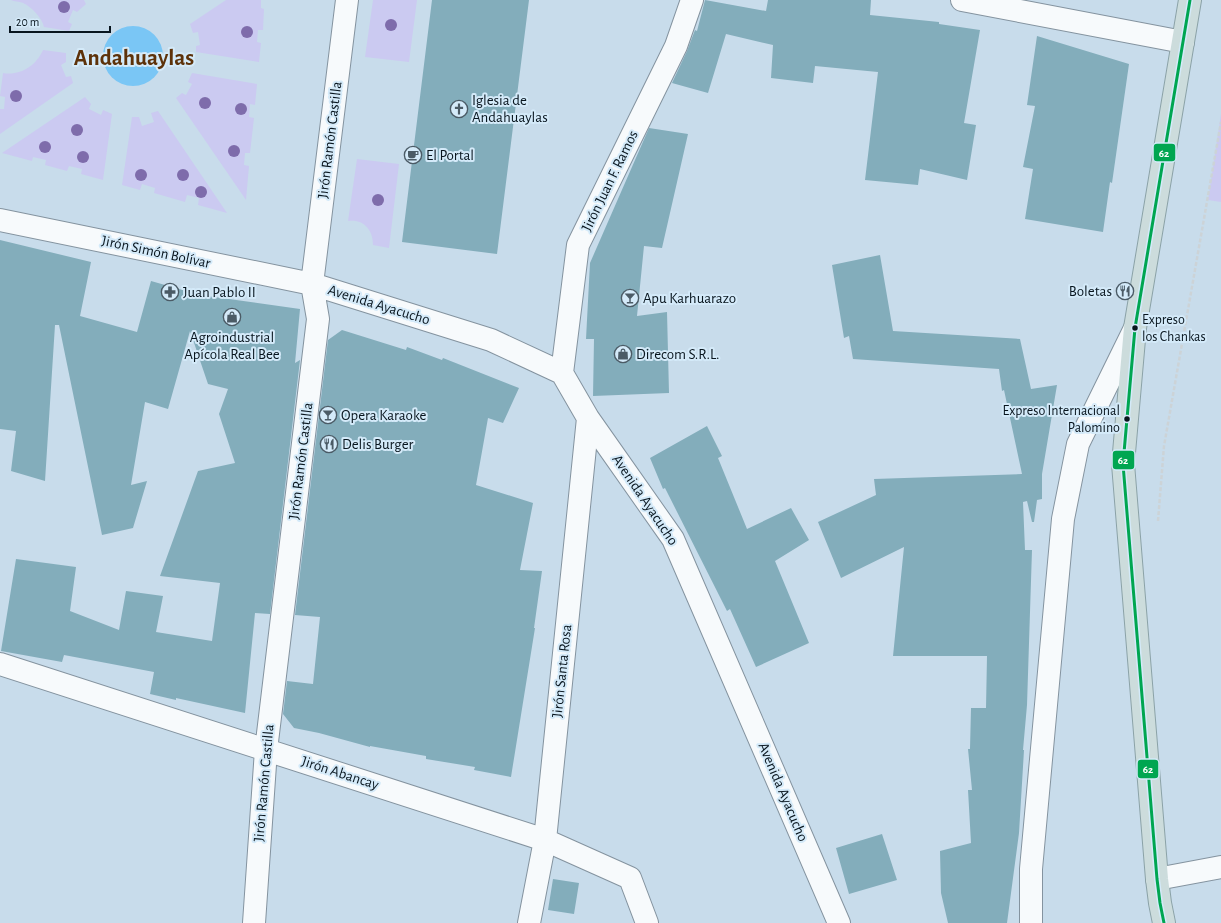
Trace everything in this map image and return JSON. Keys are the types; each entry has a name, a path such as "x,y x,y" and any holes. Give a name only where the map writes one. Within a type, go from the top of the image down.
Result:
{"highway":[{"path":"1164,923 1157,879 1123,464 1135,328 1190,0"}],"street":[{"name":"Jirón Ramón Castilla","path":"254,923 266,750 318,319 312,284 347,0"},
{"name":"Jirón Juan F. Ramos","path":"562,373 578,245 676,46 692,0"},
{"path":"962,0 1183,42"},
{"name":"Jirón Simón Bolívar","path":"0,220 312,284"},
{"name":"Avenida Ayacucho","path":"312,284 491,340 562,373 588,418 673,539 839,923"},
{"path":"1032,923 1031,869 1063,519 1078,444 1135,328"},
{"name":"Jirón Santa Rosa","path":"529,923 545,840 588,418"},
{"name":"Jirón Abancay","path":"0,664 545,840 630,878 647,923"},
{"path":"1157,879 1221,867"}],"path":[{"path":"1158,526 1164,446 1221,122"}],"shaded area":[{"path":"11,0 84,0 86,4 77,12 73,10 68,22 72,24 69,31 44,27 39,17 30,7 21,2"},
{"path":"226,0 261,0 261,8 264,9 263,30 258,30 257,42 261,43 259,62 196,52 196,46 200,45 198,32 193,33 190,24"},
{"path":"373,0 417,0 409,62 365,57"},
{"path":"133,26 150,31 158,39 163,56 158,73 150,81 133,86 116,81 108,73 103,56 108,39 116,31"},
{"path":"43,50 66,53 66,62 61,65 66,77 71,76 73,83 0,134 0,109 4,109 5,97 0,96 3,73 15,73 27,69 36,61"},
{"path":"192,73 257,84 255,105 250,104 249,117 254,118 250,153 245,153 244,165 249,166 246,200 176,98 182,93 186,95 192,84 188,82"},
{"path":"85,97 91,104 89,109 101,115 103,110 112,114 103,180 81,174 82,169 69,166 67,171 45,165 46,160 33,157 32,161 2,153"},
{"path":"158,111 227,213 198,205 199,198 187,195 185,202 154,193 155,188 142,184 140,190 122,185 132,117 139,117 142,126 154,122 151,113"},
{"path":"1221,114 1221,202 1208,200"},
{"path":"357,159 399,164 389,248 373,245 373,240 369,230 363,224 348,221"}],"building":[{"path":"432,0 529,0 497,254 402,242"},
{"path":"705,0 766,11 768,0 871,0 870,15 939,22 939,24 980,30 964,123 976,125 967,180 920,169 918,185 865,180 878,72 815,66 813,83 771,78 773,45 726,34 708,93 672,83 695,30 697,31"},
{"path":"1037,36 1129,64 1112,183 1110,182 1103,232 1025,219 1033,169 1023,167 1035,106 1027,105"},
{"path":"649,128 688,134 662,248 644,246 637,316 667,312 669,393 593,396 594,339 586,339 590,263"},
{"path":"0,240 91,262 80,316 137,332 151,281 200,295 300,309 295,363 300,360 270,614 255,613 245,713 150,694 154,672 64,655 62,662 1,651 16,559 76,567 70,611 119,630 126,591 163,596 156,632 212,641 220,583 160,576 198,471 235,463 219,414 228,389 208,384 190,331 168,409 145,402 131,485 147,481 133,528 102,535 59,325 55,325 45,481 11,471 16,431 0,429"},
{"path":"880,255 893,331 1020,339 1031,389 1057,385 1042,474 1042,499 1037,500 1034,522 1032,522 1027,501 1023,502 1025,550 1032,550 1027,705 1019,833 1007,923 948,923 941,893 940,851 971,843 968,790 972,790 968,749 970,749 971,708 986,708 987,656 893,656 904,547 841,578 818,522 876,495 874,479 1022,474 1004,390 1002,391 999,369 853,359 849,336 844,338 832,265"},
{"path":"342,330 406,350 407,347 442,360 443,358 519,388 503,423 488,418 476,485 533,503 520,570 542,571 535,628 511,777 474,770 475,767 426,759 426,756 370,747 319,733 294,728 283,714 287,681 313,684 320,617 295,615 328,340"},
{"path":"707,426 722,456 718,458 747,529 791,508 809,540 775,561 809,643 756,667 730,609 727,611 665,488 663,489 650,458"},
{"path":"882,834 897,880 849,894 836,848"},
{"path":"553,879 579,883 574,914 548,910"}],"transit line":[{"name":"62","path":"1164,923 1157,879 1123,464 1135,328 1190,0"}],"place":[{"name":"Iglesia de Andahuaylas","path":"459,109"},
{"name":"El Portal","path":"413,155"},
{"name":"Boletas","path":"1125,291"},
{"name":"Juan Pablo II","path":"170,292"},
{"name":"Apu Karhuarazo","path":"630,298"},
{"name":"Agroindustrial Apícola Real Bee","path":"232,317"},
{"name":"Expreso los Chankas","path":"1135,328"},
{"name":"Direcom S.R.L.","path":"623,354"},
{"name":"Opera Karaoke","path":"328,415"},
{"name":"Expreso Internacional Palomino","path":"1127,419"},
{"name":"Delis Burger","path":"329,444"}],"district":[{"name":"Andahuaylas","path":"134,58"}]}
